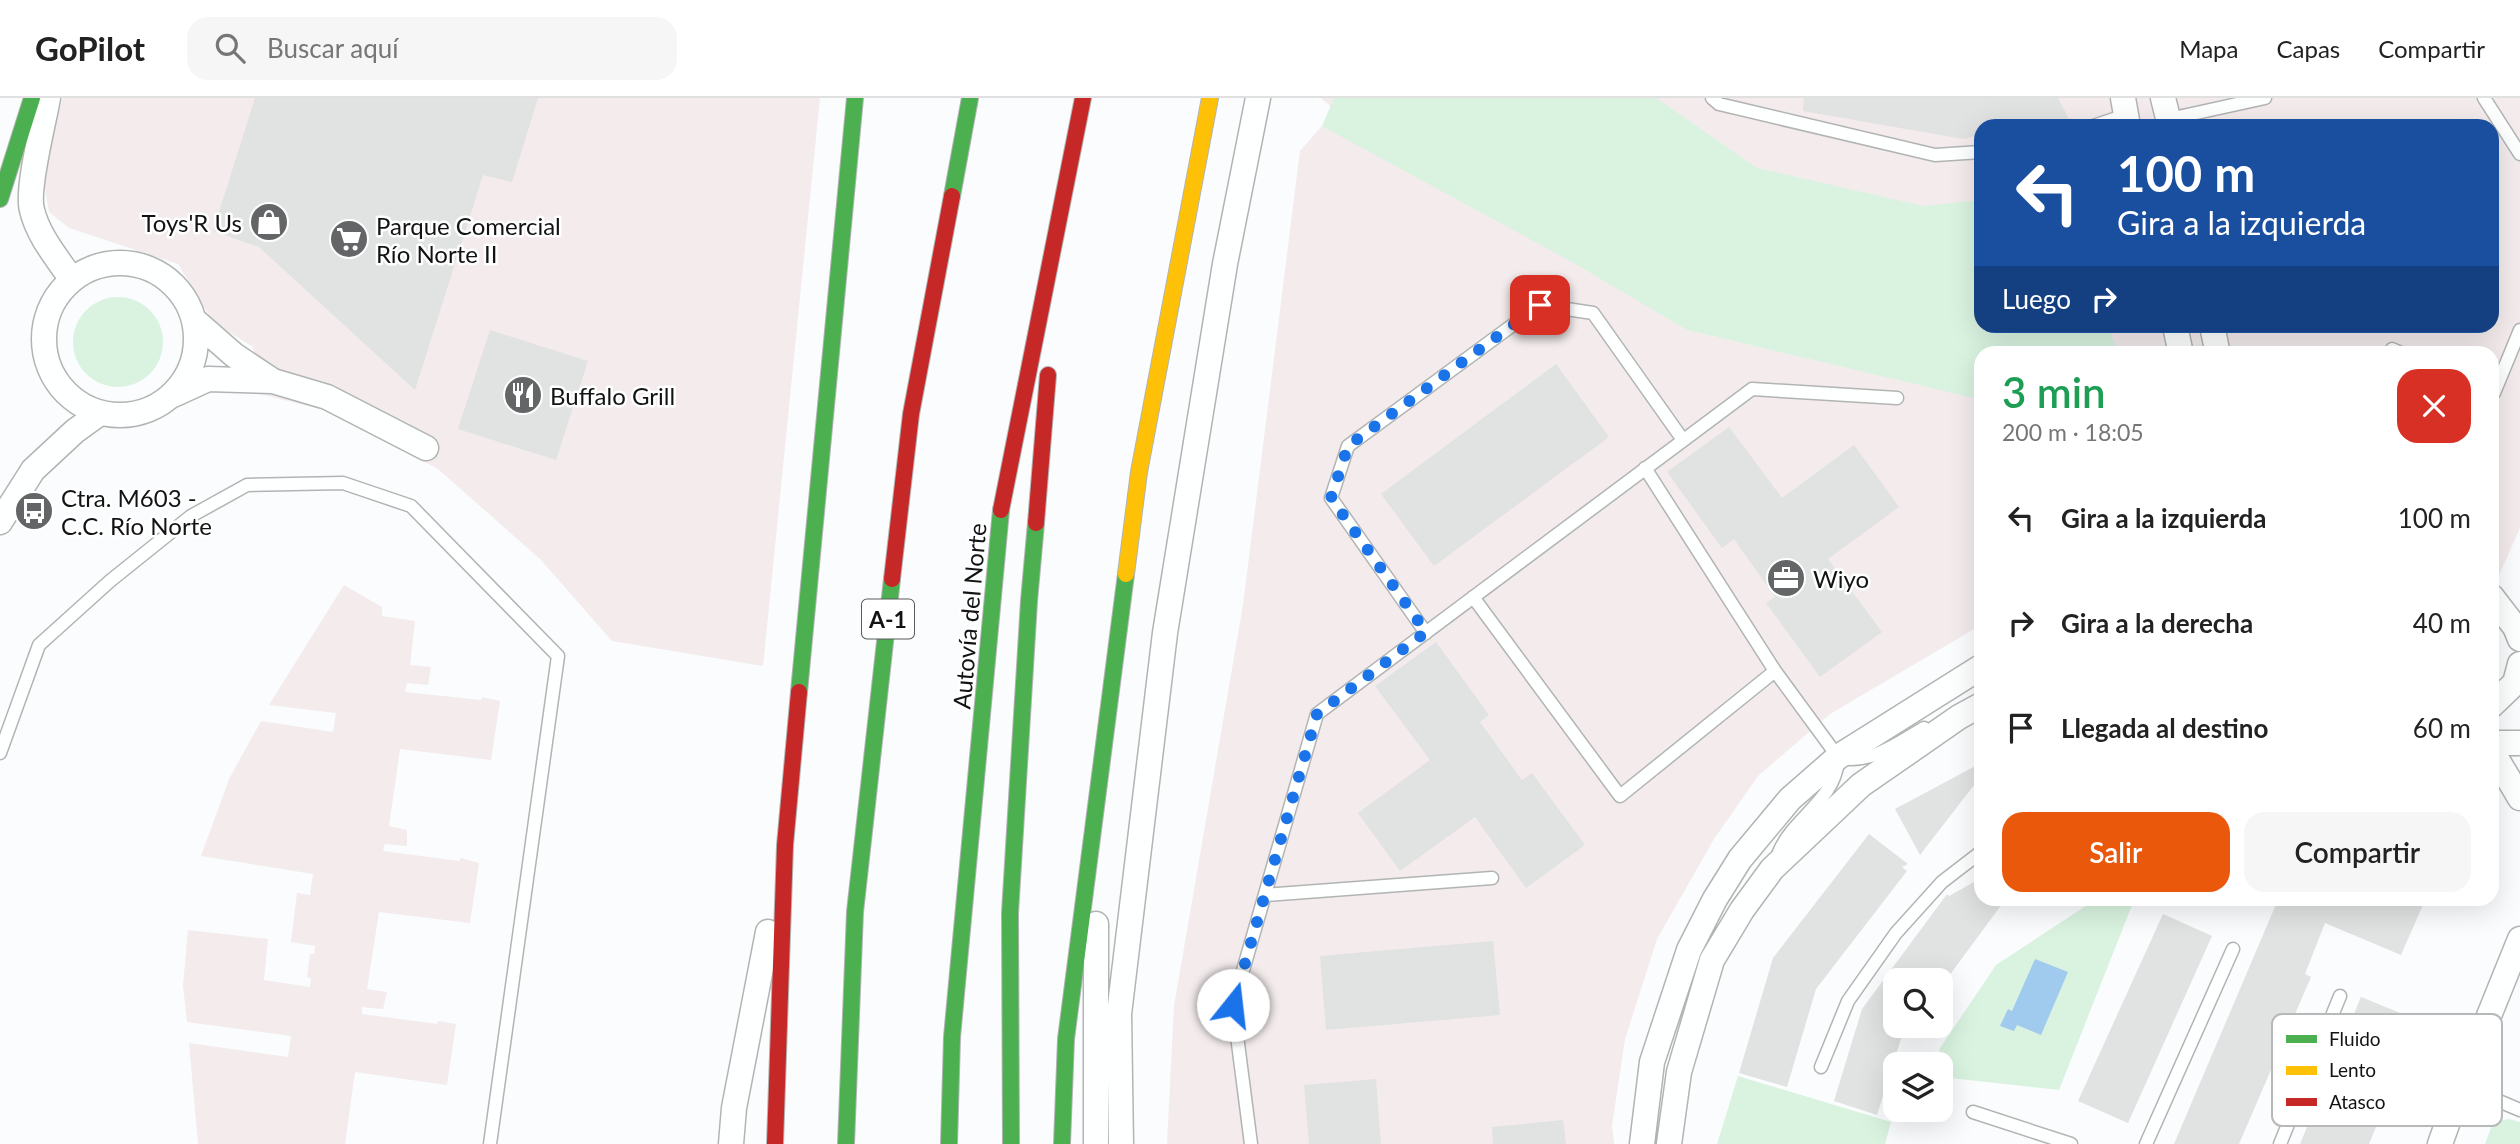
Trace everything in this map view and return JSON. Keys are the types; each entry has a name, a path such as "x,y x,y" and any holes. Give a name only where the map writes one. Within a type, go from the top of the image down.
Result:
{"highway":[{"path":"0,199 32,98"},
{"path":"775,1144 785,845 855,98"},
{"name":"A-1","path":"846,1144 855,912 911,414 970,98"},
{"name":"Autovía del Norte","path":"949,1144 952,1037 1002,502 1083,98"},
{"path":"1062,1144 1066,1039 1139,472 1210,98"},
{"path":"1010,1144 1010,913 1029,601 1047,409 1051,268"}],"street":[{"path":"48,98 35,166 31,208 45,241 72,280"},
{"path":"1121,1144 1119,1014 1166,633 1225,264 1258,98"},
{"path":"173,395 186,378 194,360 197,340 194,320 185,299 170,281 150,270 130,264 109,264 72,280 58,294 49,312 44,331 44,351 50,370 60,387 84,408 100,413 133,414 153,408 173,395 208,379 272,381 327,397 426,448"},
{"path":"194,320 234,355 272,381"},
{"path":"0,522 33,470 75,431 100,413"},
{"path":"2499,599 2520,608"},
{"path":"2499,606 2520,639"},
{"path":"2499,698 2515,683 2520,664"},
{"path":"1642,1144 1652,1062 1689,950 1715,899 1740,859 1790,799 1838,757 1974,671"},
{"path":"1670,1144 1679,1072 1712,960 1742,910 1772,869 1861,785 1974,707"},
{"path":"2499,743 2520,743"},
{"path":"2499,763 2520,798"},
{"path":"1096,1144 1097,813"},
{"path":"731,1144 734,1108 785,845"},
{"path":"2490,1014 2520,939"},
{"path":"2440,1144 2446,1126"}],"lane":[{"path":"1712,98 1718,104 1935,155 1974,152"},
{"path":"2167,114 2266,98"},
{"path":"2484,98 2498,119"},
{"path":"2499,121 2520,154"},
{"path":"1426,632 1331,498 1348,446 1540,305 1593,313 1683,440"},
{"path":"2499,381 2520,330"},
{"path":"1251,1144 1233,1005 1317,714 1752,389 1898,398"},
{"path":"1645,468 1775,671 1838,757 1850,760 1867,757 1974,706"},
{"path":"0,753 38,645 110,580 191,516 247,485 343,483 411,506 558,656 490,1144"},
{"path":"1473,597 1620,796 1775,671"},
{"path":"1772,869 1781,847 1792,831 1827,792 1836,775 1838,757"},
{"path":"1821,1067 1848,1002 1896,933 1942,882 1974,857"},
{"path":"1265,895 1492,878"},
{"path":"2146,1144 2233,949"},
{"path":"2333,1014 2340,996"},
{"path":"2502,1102 2520,1110"},
{"path":"1973,1112 2071,1144"},
{"path":"2280,1144 2287,1126"}],"shaded area":[{"path":"63,98 820,98 763,666 612,641 540,559 438,469 328,411 260,394 253,347 213,322 178,264 69,228 49,212 44,183 52,133"},
{"path":"1321,98 2520,98 2520,528 2499,575 2499,346 1974,346 1974,629 1830,714 1758,776 1714,839 1657,939 1625,1039 1612,1126 1614,1144 1167,1144 1174,1006 1243,605 1300,151 1322,126 1377,147","holes":["1672,321 1888,377 1687,330"]},
{"path":"344,585 382,607 382,616 415,621 410,665 431,667 428,685 407,683 405,692 481,700 482,697 500,701 491,760 400,749 389,826 407,830 407,846 385,844 383,851 459,861 461,858 479,863 470,923 379,912 367,989 387,992 383,1009 362,1007 362,1014 456,1024 447,1085 355,1072 345,1144 198,1144 189,1043 288,1057 291,1036 187,1022 183,986 188,930 268,939 264,980 310,987 311,979 307,977 310,954 314,954 315,946 291,942 297,893 310,895 313,874 201,856 229,779 261,721 333,732 336,713 269,705"}],"green space":[{"path":"1334,98 1656,98 1757,168 1923,206 1974,201 1974,333 2111,333 2115,346 1974,346 1974,398 1687,330 1572,262 1322,126"},
{"path":"118,297 135,301 150,310 159,325 163,342 159,359 150,374 135,383 118,387 101,383 86,374 77,359 73,342 77,325 86,310 101,301"},
{"path":"2086,906 2132,906 2059,1090 1953,1078 1953,1052 1939,1052 1947,1038 1953,1038 1953,1029 1996,965"},
{"path":"1738,1076 1883,1120 1883,1122 1891,1122 1885,1144 1717,1144"},
{"path":"2502,1120 2520,1122 2520,1144 2485,1144 2492,1126 2502,1126"}],"water":[{"path":"2035,959 2068,972 2041,1035 2017,1025 2014,1031 2000,1026 2008,1009 2012,1011"}],"building":[{"name":"Parque Comercial Río Norte II","path":"255,98 538,98 512,182 483,175 415,390 259,247 213,231"},
{"path":"1804,98 2058,98 2069,119 1974,119 1974,137 1963,139 1803,111"},
{"name":"Buffalo Grill","path":"490,330 588,361 556,460 458,429"},
{"path":"1556,364 1609,437 1434,566 1381,494"},
{"path":"1729,427 1782,498 1854,445 1899,507 1828,559 1882,632 1820,677 1766,603 1775,597 1734,539 1722,548 1667,472"},
{"path":"1436,642 1489,715 1480,722 1522,780 1532,773 1585,845 1526,888 1475,817 1400,871 1358,813 1430,760 1375,686"},
{"path":"1974,767 1974,785 1920,855 1895,809"},
{"path":"1869,834 1908,864 1902,867 1907,871 1816,989 1787,1087 1739,1073 1773,958"},
{"path":"1974,882 1974,906 2001,906 1953,971 1953,968 1892,968 1947,894 1949,896"},
{"path":"2275,906 2422,906 2401,955 2325,923 2305,974 2311,977 2295,1014 2272,1014 2272,1067 2239,1144 2174,1144"},
{"path":"2163,914 2212,936 2128,1123 2078,1101"},
{"path":"1493,941 1500,1015 1326,1030 1320,956"},
{"path":"1883,981 1883,1038 1901,1038 1897,1052 1883,1052 1883,1096 1877,1115 1834,1101 1862,1009"},
{"path":"2361,997 2403,1014 2354,1014"},
{"path":"1376,1079 1381,1144 1309,1144 1304,1085"},
{"path":"1563,1120 1566,1144 1493,1144 1492,1127"},
{"path":"2307,1126 2376,1126 2369,1144 2300,1144"}],"traffic: fast":[{"path":"0,199 32,98"},
{"path":"799,692 855,98"},
{"path":"952,196 970,98"},
{"path":"949,1144 952,1037 1001,510"},
{"path":"1011,1144 1010,913 1036,523"},
{"path":"1062,1144 1066,1039 1126,574"},
{"path":"846,1144 855,912 892,579"}],"traffic: slow":[{"path":"1126,574 1139,472 1210,98"}],"traffic: jam":[{"path":"1001,510 1083,98"},
{"path":"892,579 911,414 952,196"},
{"path":"1036,523 1048,375"},
{"path":"775,1144 785,845 799,692"}],"place":[{"name":"Toys'R Us","path":"269,222"},
{"name":"Parque Comercial Río Norte II","path":"349,239"},
{"name":"Buffalo Grill","path":"523,395"},
{"name":"Ctra. M603 - C.C. Río Norte","path":"34,511"},
{"name":"Wiyo","path":"1786,578"}],"route":[{"path":"1233,1005 1317,714 1426,632 1331,498 1348,446 1540,305"}]}
